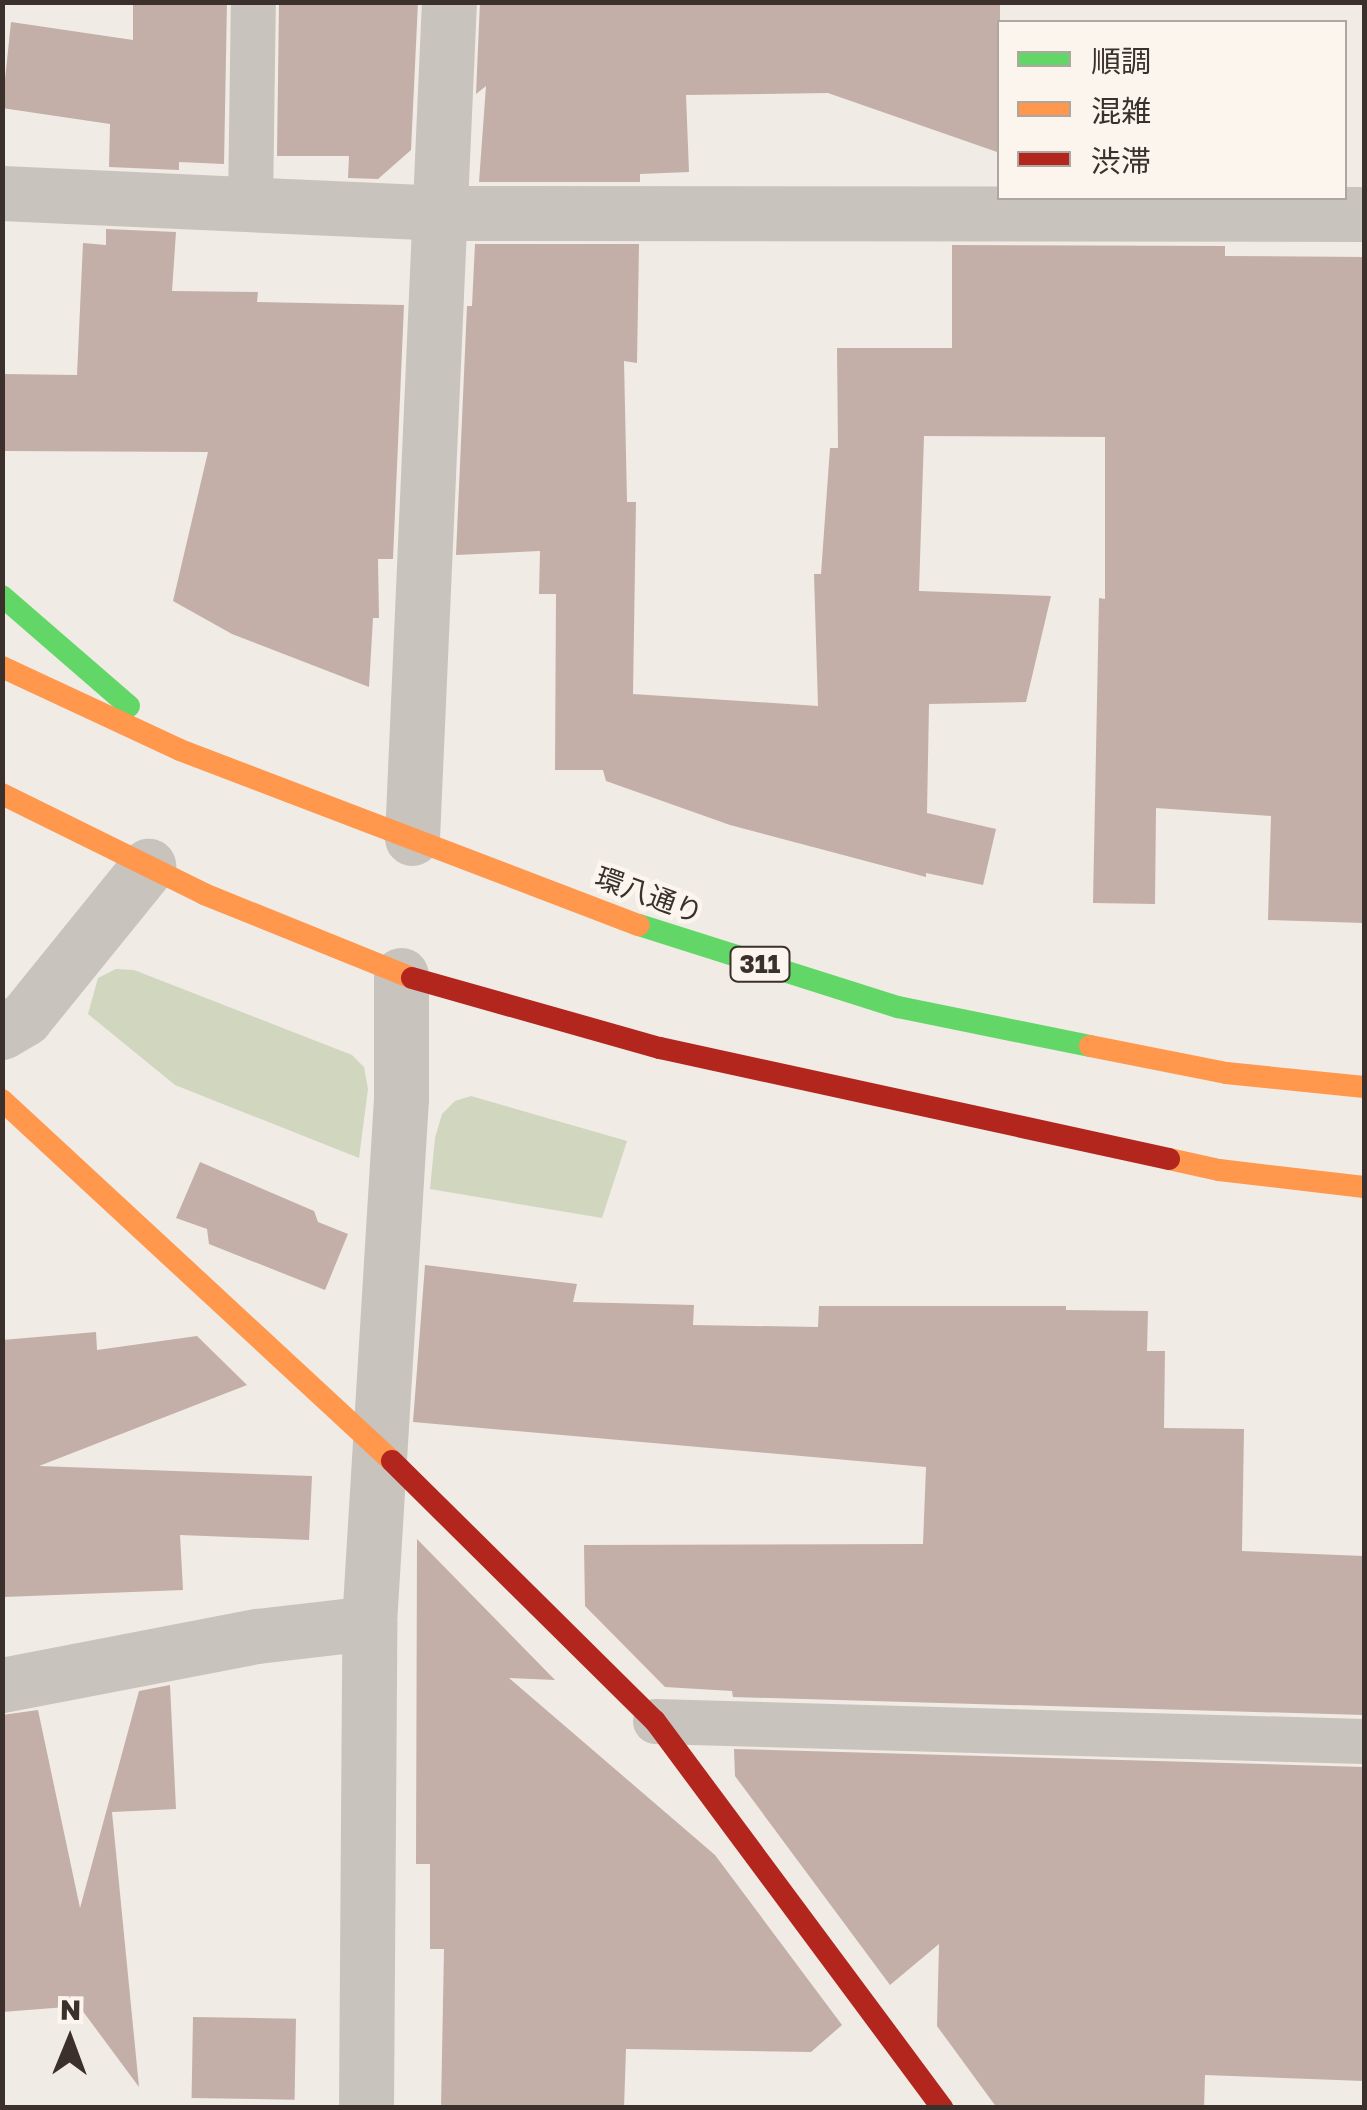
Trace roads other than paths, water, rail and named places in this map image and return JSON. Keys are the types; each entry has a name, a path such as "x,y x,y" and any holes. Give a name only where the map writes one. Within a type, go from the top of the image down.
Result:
{"main road":[{"path":"2,596 180,750"},
{"name":"環八通り","path":"2,667 180,750 654,931 898,1007 1226,1073 1364,1088"},
{"path":"2,794 204,894 401,975 660,1048 876,1097 1219,1170 1364,1187"},
{"path":"21,832 148,866"},
{"path":"2,1100 377,1448 655,1721 942,2108"}],"street":[{"path":"412,838 449,2"},
{"path":"2,193 440,213 1364,214"},
{"path":"2,1032 24,1018 148,866"},
{"path":"366,2108 369,1624 400,1098 401,975"},
{"path":"2,1685 256,1636 369,1624"}],"lane":[{"path":"250,205 254,2"},
{"path":"655,1721 1364,1741"}]}
